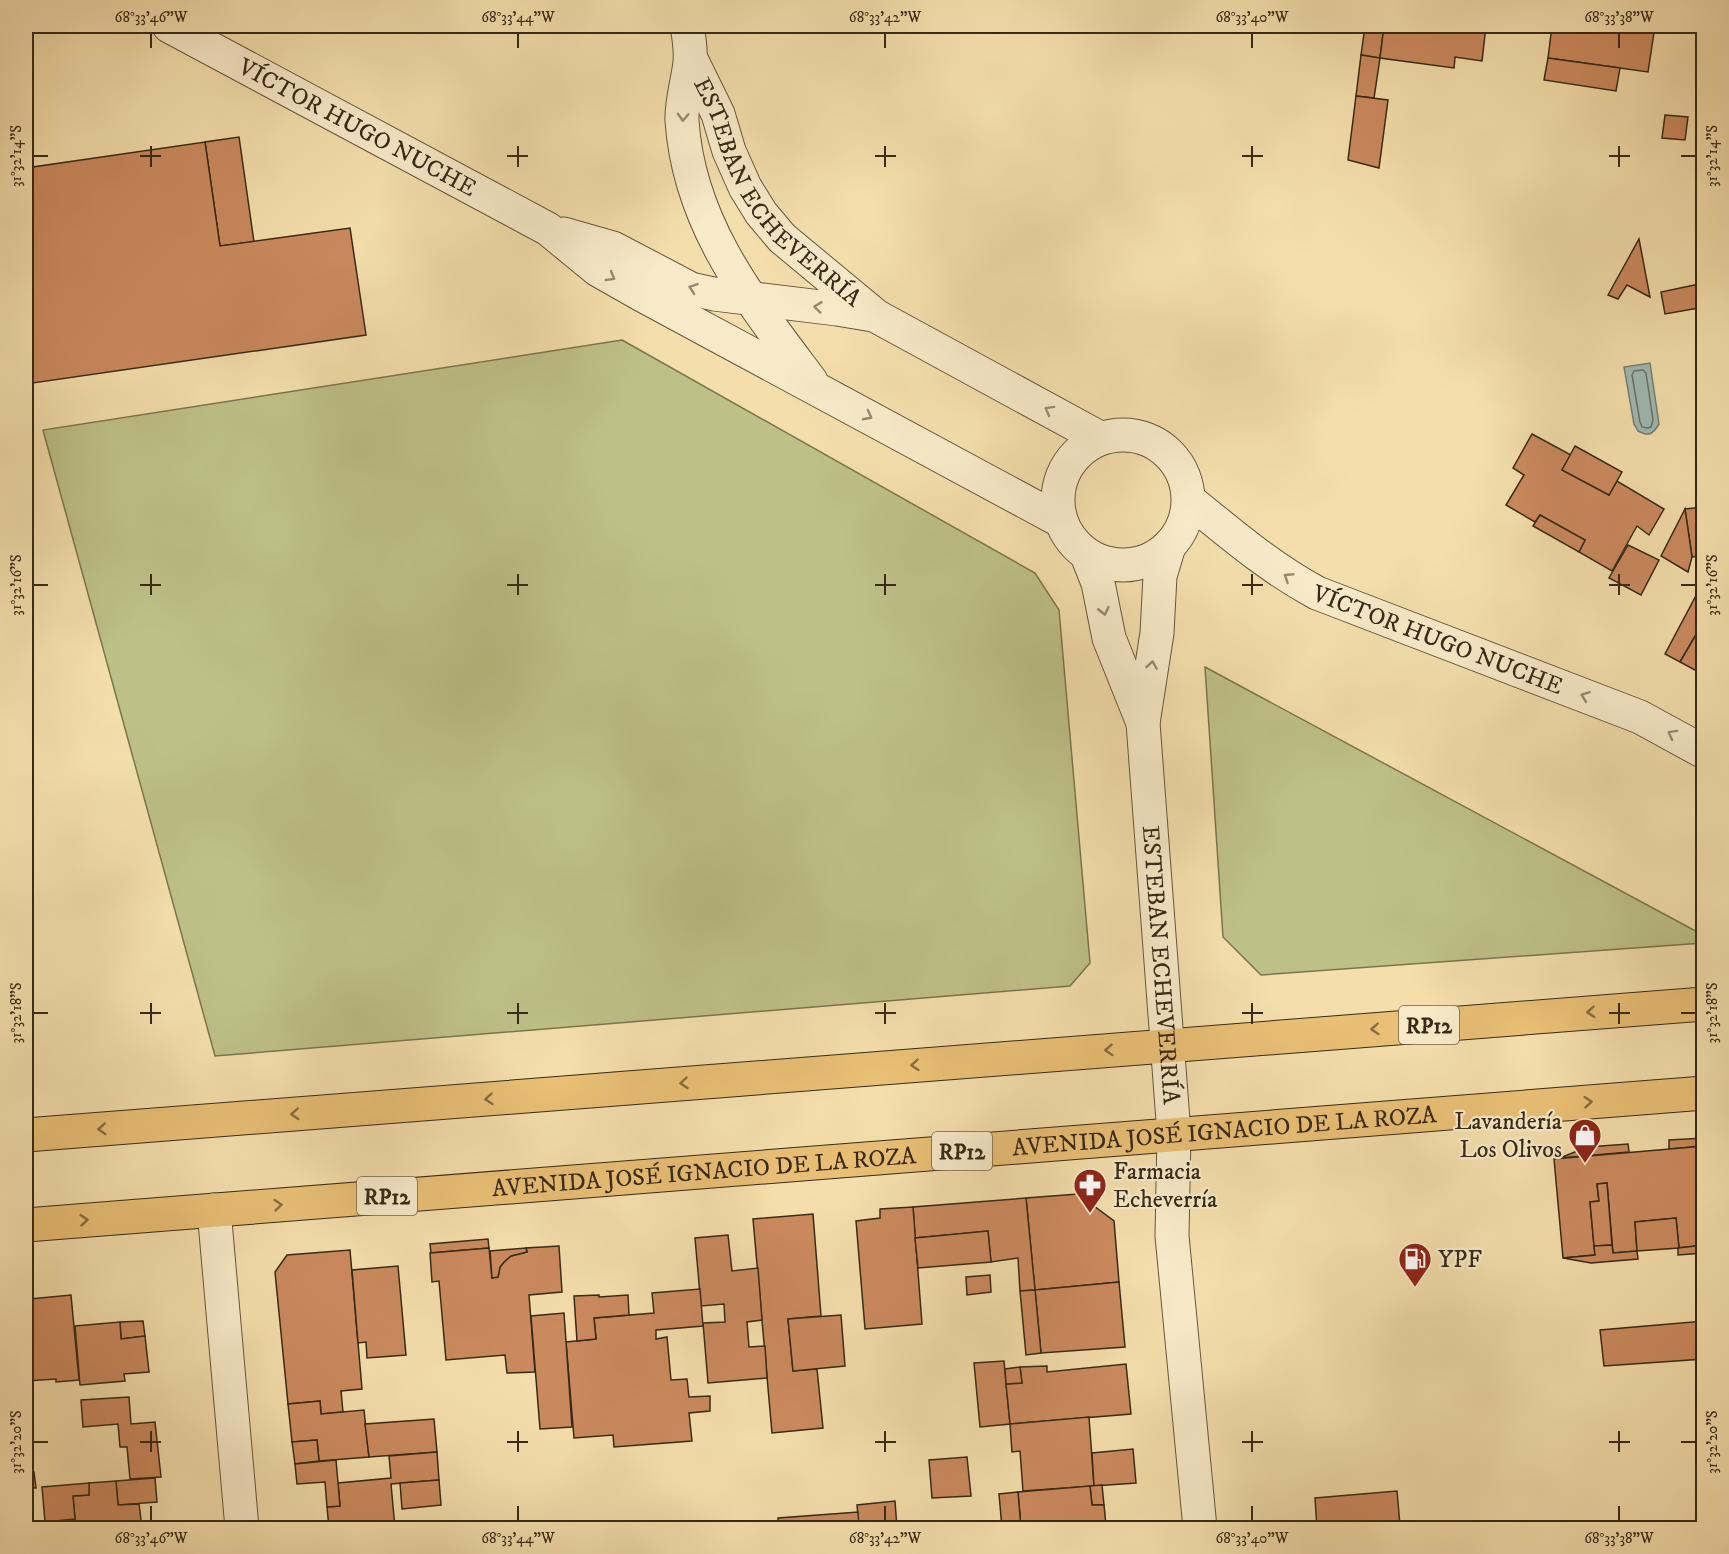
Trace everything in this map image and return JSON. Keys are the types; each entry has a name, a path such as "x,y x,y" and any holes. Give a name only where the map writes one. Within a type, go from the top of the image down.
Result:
{"main road":[{"name":"RP12","path":"26,1134 1704,1004"},
{"name":"AVENIDA JOSÉ IGNACIO DE LA ROZA","path":"26,1225 1704,1092"}],"street":[{"name":"VÍCTOR HUGO NUCHE","path":"169,26 548,229 613,249 691,289 751,299"},
{"name":"ESTEBAN ECHEVERRÍA","path":"687,26 691,59 682,119 691,177 701,209 731,271 817,388 1061,521"},
{"name":"ESTEBAN ECHEVERRÍA","path":"691,59 718,114 729,150 745,187 761,213 782,238 876,316 1100,438"},
{"name":"VÍCTOR HUGO NUCHE","path":"548,229 598,270 817,388"},
{"name":"ESTEBAN ECHEVERRÍA","path":"751,299 876,316"},
{"path":"1127,434 1151,440 1171,454 1184,474 1190,500 1185,522 1174,542 1155,558 1131,566 1107,564 1087,555 1068,536 1059,514 1058,490 1066,467 1082,448 1100,438 1127,434"},
{"name":"VÍCTOR HUGO NUCHE","path":"1190,500 1262,559 1290,579 1317,593 1640,717 1704,752"},
{"name":"ESTEBAN ECHEVERRÍA","path":"1169,546 1160,576 1157,633 1143,723 1174,1134 1172,1236 1200,1528"},
{"name":"ESTEBAN ECHEVERRÍA","path":"1087,555 1098,583 1110,638 1143,723"},
{"path":"214,1210 242,1528"}],"green space":[{"path":"622,340 1035,573 1059,610 1090,963 1070,986 215,1056 43,430"},
{"path":"1205,667 1703,935 1703,943 1261,975 1223,937"}],"water":[{"path":"1650,363 1659,424 1653,432 1645,434 1638,431 1634,424 1624,367"}],"building":[{"path":"1365,26 1384,26 1380,58 1361,55"},
{"path":"1384,26 1486,26 1482,61 1455,57 1454,68 1380,58"},
{"path":"1552,26 1655,26 1648,72 1548,58"},
{"path":"1361,55 1380,58 1374,98 1356,96"},
{"path":"1548,58 1620,68 1616,91 1544,80"},
{"path":"1356,96 1388,100 1379,168 1348,160"},
{"path":"1665,115 1688,117 1685,140 1662,138"},
{"path":"239,137 254,242 220,246 205,142"},
{"path":"205,142 220,246 350,228 366,335 26,384 26,168"},
{"path":"1639,239 1650,297 1627,285 1618,299 1608,295"},
{"path":"1704,283 1704,307 1665,314 1661,292"},
{"path":"1532,434 1571,455 1562,470 1609,495 1617,481 1664,509 1649,535 1637,526 1612,571 1579,552 1585,540 1540,515 1535,522 1506,505 1524,475 1513,468"},
{"path":"1575,446 1622,472 1609,495 1562,470"},
{"path":"1704,507 1704,556 1692,557 1685,509"},
{"path":"1685,509 1692,557 1688,572 1661,556"},
{"path":"1540,515 1585,540 1579,552 1533,526"},
{"path":"1628,545 1659,560 1641,595 1609,578"},
{"path":"1699,590 1704,592 1704,621 1680,662 1665,654"},
{"path":"1704,621 1704,675 1680,662"},
{"path":"1704,1138 1704,1146 1669,1149 1669,1140"},
{"path":"1628,1144 1629,1152 1560,1158 1587,1147"},
{"path":"1704,1146 1704,1245 1679,1248 1676,1218 1635,1222 1637,1251 1613,1253 1607,1183 1597,1184 1599,1201 1590,1202 1595,1255 1563,1258 1554,1159"},
{"path":"1607,1183 1612,1245 1594,1246 1590,1202 1599,1201 1597,1184"},
{"path":"1078,1194 1114,1221 1119,1282 1035,1290 1026,1198"},
{"path":"1026,1198 1035,1290 1020,1291 1018,1258 991,1262 988,1231 915,1238 913,1207"},
{"path":"913,1207 922,1324 865,1329 856,1221 880,1218 880,1209"},
{"path":"813,1214 821,1316 788,1319 793,1371 817,1369 823,1428 772,1433 753,1219"},
{"path":"1676,1218 1679,1248 1637,1251 1635,1222"},
{"path":"988,1231 991,1262 918,1268 915,1238"},
{"path":"728,1235 732,1271 758,1268 762,1320 747,1322 749,1347 765,1346 767,1378 708,1383 703,1323 725,1322 724,1304 701,1306 695,1238"},
{"path":"488,1239 489,1248 431,1253 430,1244"},
{"path":"1612,1245 1613,1253 1637,1251 1638,1259 1591,1263 1563,1258 1595,1255 1594,1246"},
{"path":"1704,1245 1704,1253 1678,1255 1678,1248"},
{"path":"559,1246 562,1292 529,1295 535,1372 507,1373 505,1355 446,1360 439,1281 432,1282 430,1253 489,1248 492,1278 498,1277 500,1267 504,1262 511,1256 527,1252 526,1248"},
{"path":"526,1248 527,1252 511,1256 504,1262 500,1267 498,1277 492,1278 490,1251"},
{"path":"350,1250 362,1389 341,1391 343,1412 321,1414 320,1401 288,1404 275,1272 287,1255"},
{"path":"398,1266 406,1355 367,1358 366,1342 358,1343 352,1270"},
{"path":"990,1275 991,1292 967,1295 966,1277"},
{"path":"1119,1282 1125,1347 1041,1353 1035,1290"},
{"path":"700,1289 703,1326 656,1330 656,1339 667,1337 671,1380 687,1379 689,1397 710,1396 710,1411 689,1413 692,1441 614,1447 613,1435 574,1438 566,1342 596,1339 594,1318 654,1313 652,1293"},
{"path":"1035,1290 1041,1353 1026,1355 1020,1291"},
{"path":"71,1295 79,1380 26,1381 26,1314 32,1313 30,1299"},
{"path":"599,1295 599,1297 628,1295 629,1315 594,1318 596,1339 577,1341 574,1296"},
{"path":"30,1299 32,1313 26,1314 26,1300"},
{"path":"564,1313 572,1427 540,1429 531,1316"},
{"path":"841,1315 845,1366 793,1371 788,1319"},
{"path":"143,1321 145,1336 121,1339 120,1322"},
{"path":"1704,1321 1704,1359 1604,1366 1600,1330"},
{"path":"120,1322 121,1339 145,1336 149,1372 124,1374 125,1381 80,1385 75,1326"},
{"path":"1004,1361 1010,1424 980,1427 974,1363"},
{"path":"1126,1364 1131,1414 1010,1424 1006,1384 1022,1383 1020,1367 1047,1366 1047,1372"},
{"path":"1020,1367 1022,1383 1006,1384 1005,1369"},
{"path":"129,1397 131,1424 155,1422 161,1477 130,1479 127,1447 120,1447 118,1424 83,1427 81,1400"},
{"path":"320,1401 321,1414 364,1410 369,1457 319,1461 317,1440 292,1442 288,1404"},
{"path":"1089,1417 1094,1486 1023,1491 1020,1451 1012,1452 1010,1424"},
{"path":"434,1419 437,1452 369,1457 365,1424"},
{"path":"317,1440 319,1461 295,1464 292,1442"},
{"path":"1133,1449 1136,1483 1094,1486 1092,1453"},
{"path":"437,1452 439,1480 391,1484 395,1528 329,1528 327,1507 340,1506 338,1483 391,1478 389,1456"},
{"path":"967,1457 971,1496 932,1498 929,1460"},
{"path":"336,1460 340,1506 327,1507 325,1482 297,1484 295,1464"},
{"path":"34,1472 36,1488 26,1488 26,1473"},
{"path":"155,1478 157,1502 118,1505 116,1481"},
{"path":"439,1480 441,1505 402,1509 400,1483"},
{"path":"116,1481 118,1505 139,1504 142,1528 52,1528 51,1521 75,1519 73,1496 89,1495 89,1483"},
{"path":"89,1483 89,1495 73,1496 75,1519 45,1522 42,1487"},
{"path":"1102,1485 1104,1505 1092,1505 1090,1486"},
{"path":"1090,1486 1092,1505 1104,1505 1106,1525 1093,1526 1093,1528 1021,1528 1018,1492"},
{"path":"1397,1491 1400,1525 1317,1528 1315,1498"},
{"path":"1018,1492 1021,1528 1002,1528 999,1494"},
{"path":"895,1501 897,1528 859,1528 857,1505"},
{"path":"858,1512 859,1528 779,1528 778,1518"},
{"path":"1139,1522 1140,1528 1093,1528 1093,1526"},
{"path":"1400,1525 1400,1528 1354,1528"}],"place":[{"name":"Lavandería Los Olivos","path":"1585,1164"},
{"name":"Farmacia Echeverría","path":"1090,1214"},
{"name":"YPF","path":"1415,1288"}]}
